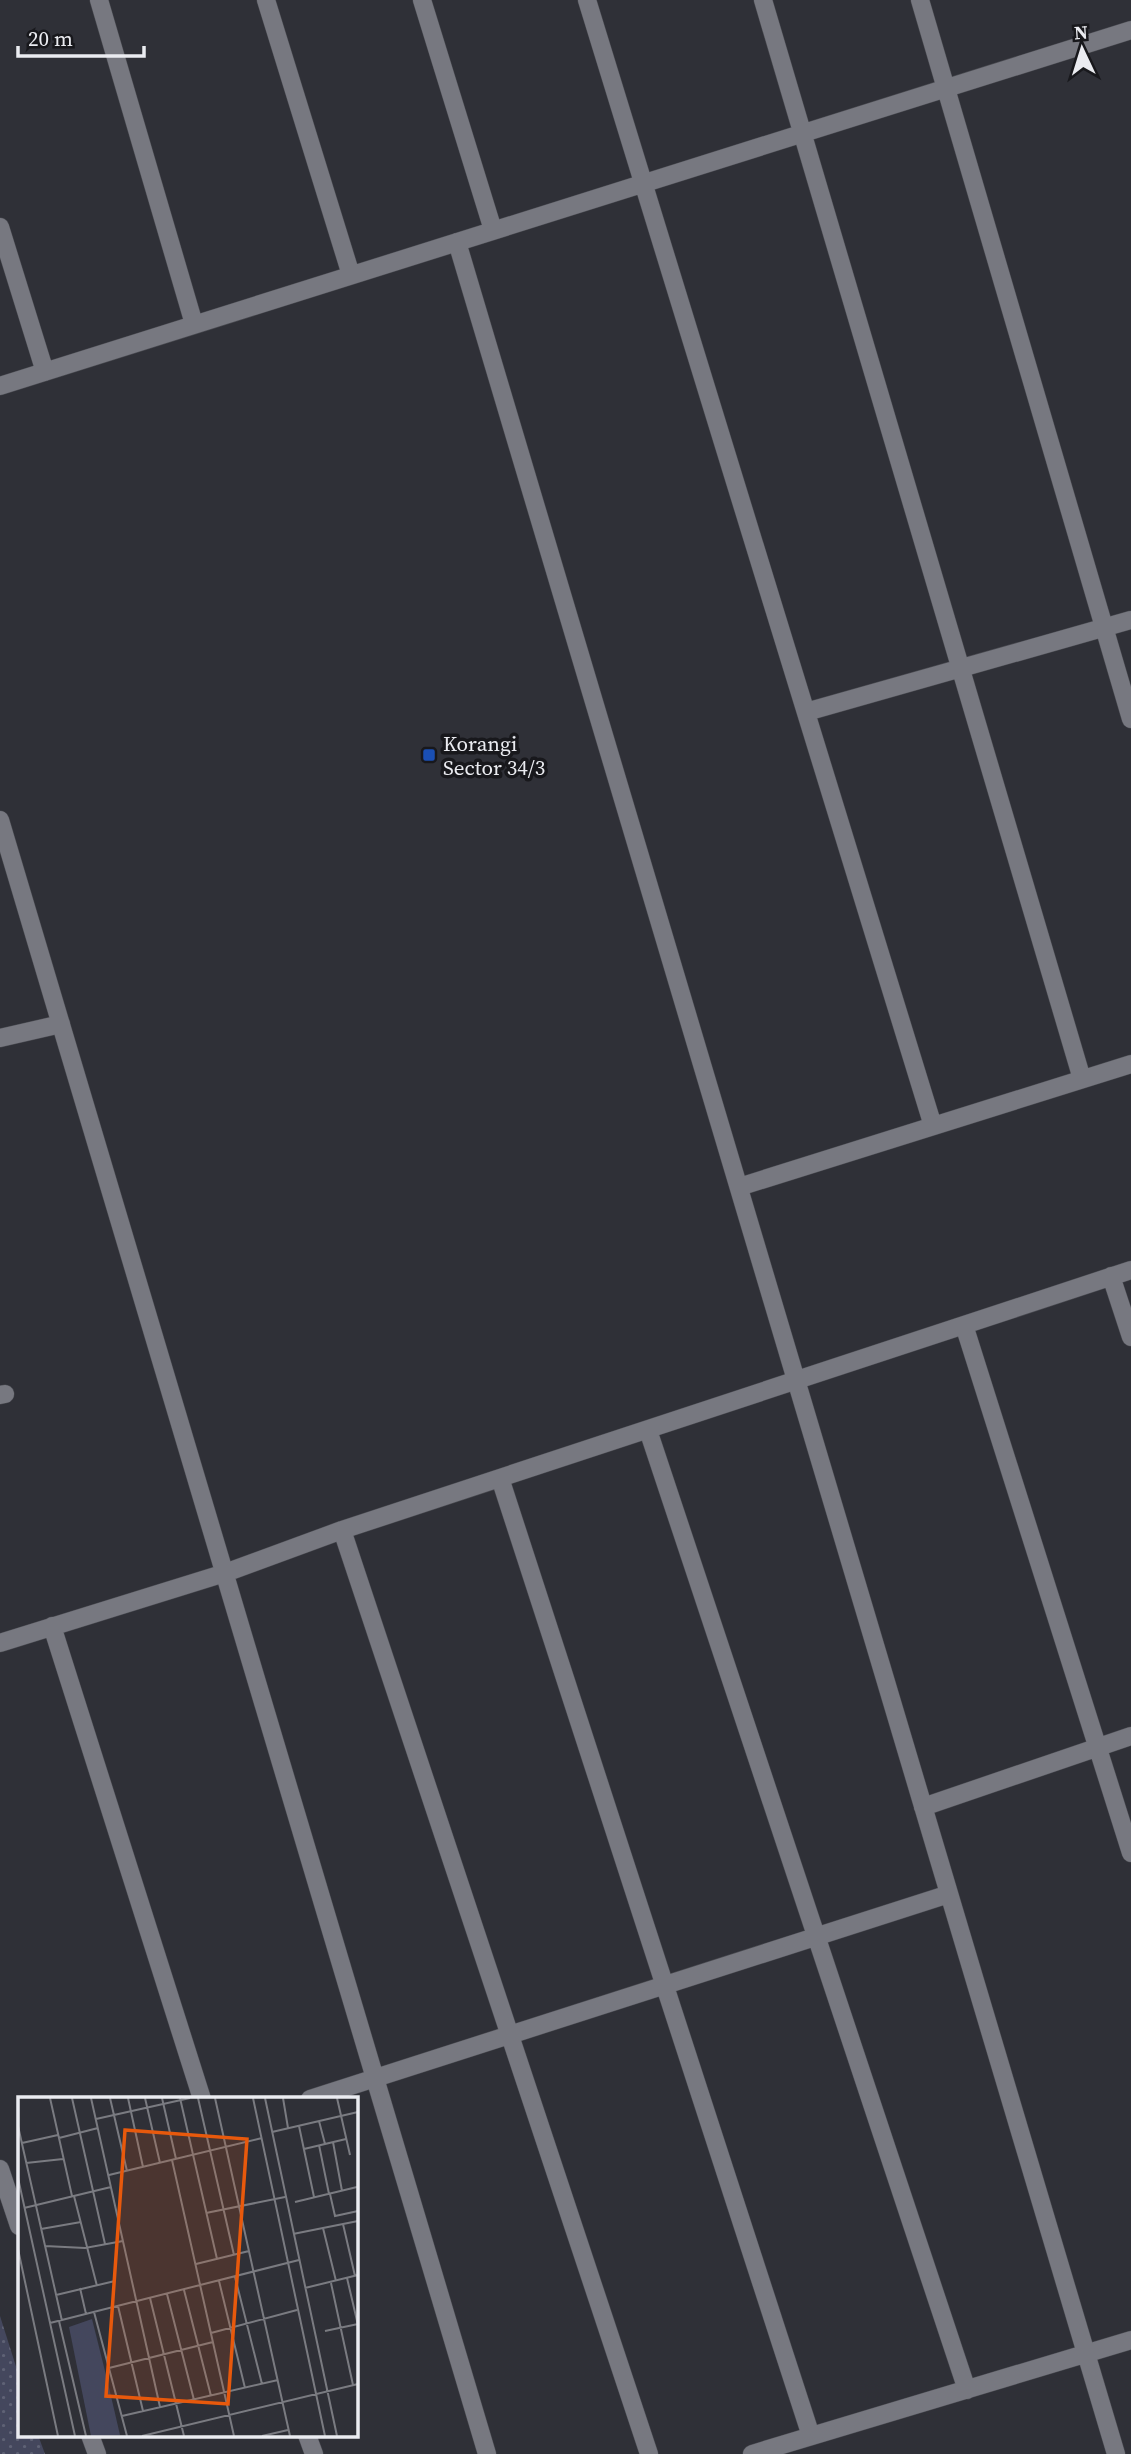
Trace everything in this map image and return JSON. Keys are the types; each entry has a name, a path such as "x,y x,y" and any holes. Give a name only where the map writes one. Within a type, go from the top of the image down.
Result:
{"street":[{"path":"99,0 194,324"},
{"path":"266,0 351,275"},
{"path":"422,0 494,230"},
{"path":"587,0 933,1126"},
{"path":"763,0 1082,1079"},
{"path":"920,0 1131,719"},
{"path":"0,386 1131,30"},
{"path":"0,227 45,372"},
{"path":"457,242 1116,2454"},
{"path":"806,712 1131,620"},
{"path":"0,820 487,2454"},
{"path":"0,1038 61,1024"},
{"path":"739,1187 1131,1064"},
{"path":"0,1643 225,1573 342,1530 1131,1270"},
{"path":"1111,1276 1131,1337"},
{"path":"964,1325 1131,1853"},
{"path":"648,1430 967,2390"},
{"path":"500,1478 811,2436"},
{"path":"342,1530 649,2454"},
{"path":"52,1626 201,2097"},
{"path":"923,1807 1131,1736"},
{"path":"316,2097 949,1894"},
{"path":"0,2169 14,2193 18,2219"},
{"path":"752,2454 1131,2340"},
{"path":"90,2436 97,2454"},
{"path":"307,2436 314,2454"}],"shaded area":[{"path":"0,2316 18,2373 18,2436 38,2436 45,2454 0,2454"}],"place":[{"name":"Korangi Sector 34/3","path":"429,755"}]}
